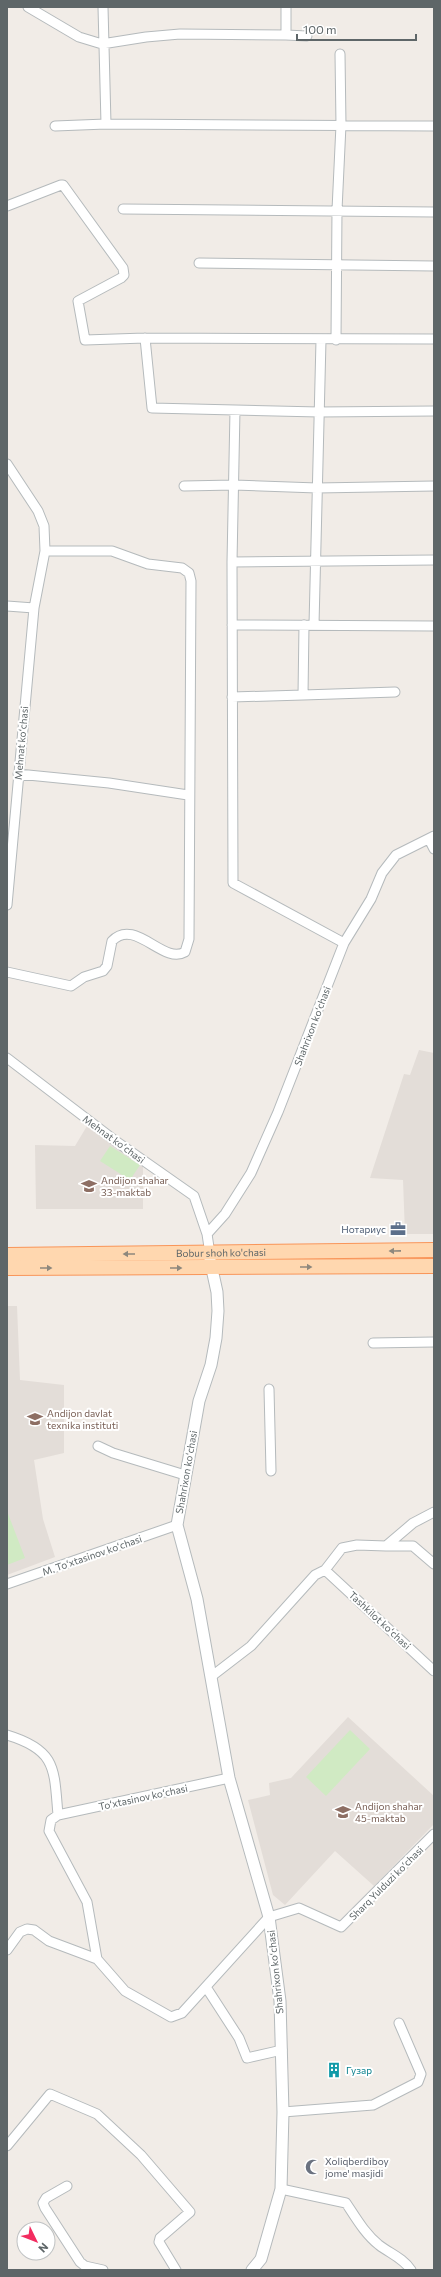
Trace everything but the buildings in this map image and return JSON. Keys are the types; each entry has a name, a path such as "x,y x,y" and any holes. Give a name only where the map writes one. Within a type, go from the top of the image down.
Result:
{"main road":[{"name":"Bobur shoh ko'chasi","path":"7,1256 434,1250"},
{"name":"Bobur shoh ko'chasi","path":"7,1268 434,1266"}],"street":[{"path":"28,7 72,34 102,44 146,37 180,34 307,36"},
{"path":"103,7 102,44 106,124"},
{"path":"286,7 286,35"},
{"path":"336,340 337,210 341,125 340,54"},
{"path":"55,126 106,124 434,126"},
{"path":"7,206 60,185 66,187 124,271 121,278 78,301 85,340 145,338 321,340 434,339"},
{"path":"123,209 434,212"},
{"path":"199,262 434,266"},
{"path":"145,338 152,408 319,412 434,411"},
{"path":"314,625 321,340"},
{"path":"235,410 232,562 234,883 344,944"},
{"name":"Mehnat koʻchasi","path":"7,464 38,511 44,526 45,551 34,608 7,905"},
{"path":"184,486 234,485 317,488 434,486"},
{"path":"7,972 71,986 84,977 103,971 107,966 112,941 128,934 170,953 178,955 185,952 189,939 189,573 182,568 148,564 112,551 45,551"},
{"path":"232,562 434,560"},
{"path":"7,606 34,608"},
{"path":"303,695 304,625"},
{"path":"232,626 434,626"},
{"path":"232,697 395,692"},
{"path":"18,774 109,783 188,795"},
{"path":"432,838 434,849"},
{"name":"Shahrixon koʻchasi","path":"207,1234 225,1214 251,1173 278,1112 344,944 371,899 388,863 396,855 432,838"},
{"name":"Mehnat koʻchasi","path":"7,1058 116,1142 194,1196 207,1234 210,1254"},
{"name":"Shahrixon koʻchasi","path":"210,1254 218,1305 216,1338 211,1365 199,1401 177,1525 197,1599 212,1676 229,1778 269,1917 280,2001 283,2112 281,2189 261,2260 252,2270"},
{"path":"373,1343 434,1342"},
{"path":"269,1389 271,1471"},
{"path":"98,1446 113,1453 185,1475"},
{"path":"386,1546 413,1523 434,1512"},
{"name":"M. Toʻxtasinov koʻchasi","path":"7,1584 177,1525"},
{"path":"212,1676 251,1646 315,1575 325,1570 342,1548 357,1545 413,1546 434,1564"},
{"name":"Tashkilot koʻchasi","path":"325,1570 434,1671"},
{"path":"7,1735 31,1743 46,1754 55,1779 58,1815 51,1820 49,1831 87,1902 97,1959"},
{"name":"Toʻxtasinov koʻchasi","path":"58,1815 229,1778"},
{"name":"Sharq Yulduzi koʻchasi","path":"269,1917 299,1908 341,1927 434,1834"},
{"path":"7,1950 20,1932 27,1928 34,1930 49,1941 97,1959 125,1991 171,2017 182,2013 269,1917"},
{"path":"206,1987 239,2038 247,2058 282,2050"},
{"path":"283,2112 373,2105 418,2082 421,2074 399,2023"},
{"path":"7,2146 50,2094 97,2114 140,2155 190,2212 160,2238 159,2242 176,2270"},
{"path":"67,2186 46,2198 44,2203 45,2208 80,2262 85,2266 103,2270"},
{"path":"281,2189 346,2203 368,2234 380,2246 405,2261 411,2270"}],"shaded area":[{"path":"419,1050 434,1053 434,1234 405,1234 403,1180 370,1178 404,1074 410,1075"},
{"name":"Andijon shahar 33-maktab","path":"87,1126 143,1164 143,1209 36,1209 35,1145 75,1146"},
{"name":"Andijon davlat texnika instituti","path":"7,1306 17,1306 20,1380 64,1385 64,1453 34,1460 43,1519 55,1557 7,1575"},
{"name":"Andijon shahar 45-maktab","path":"348,1717 434,1796 434,1824 374,1886 335,1851 285,1905 273,1895 248,1800 270,1795 269,1783 291,1778"}],"green space":[{"path":"110,1146 140,1165 130,1180 100,1161"},
{"path":"7,1511 25,1558 7,1565"},
{"path":"350,1730 370,1749 326,1796 306,1777"}],"place":[{"name":"Andijon shahar 33-maktab","path":"89,1186"},
{"name":"Нотариус","path":"398,1229"},
{"name":"Andijon davlat texnika instituti","path":"35,1419"},
{"name":"Andijon shahar 45-maktab","path":"343,1812"},
{"name":"Гузар","path":"334,2070"},
{"name":"Xoliqberdiboy jome' masjidi","path":"313,2167"}]}
